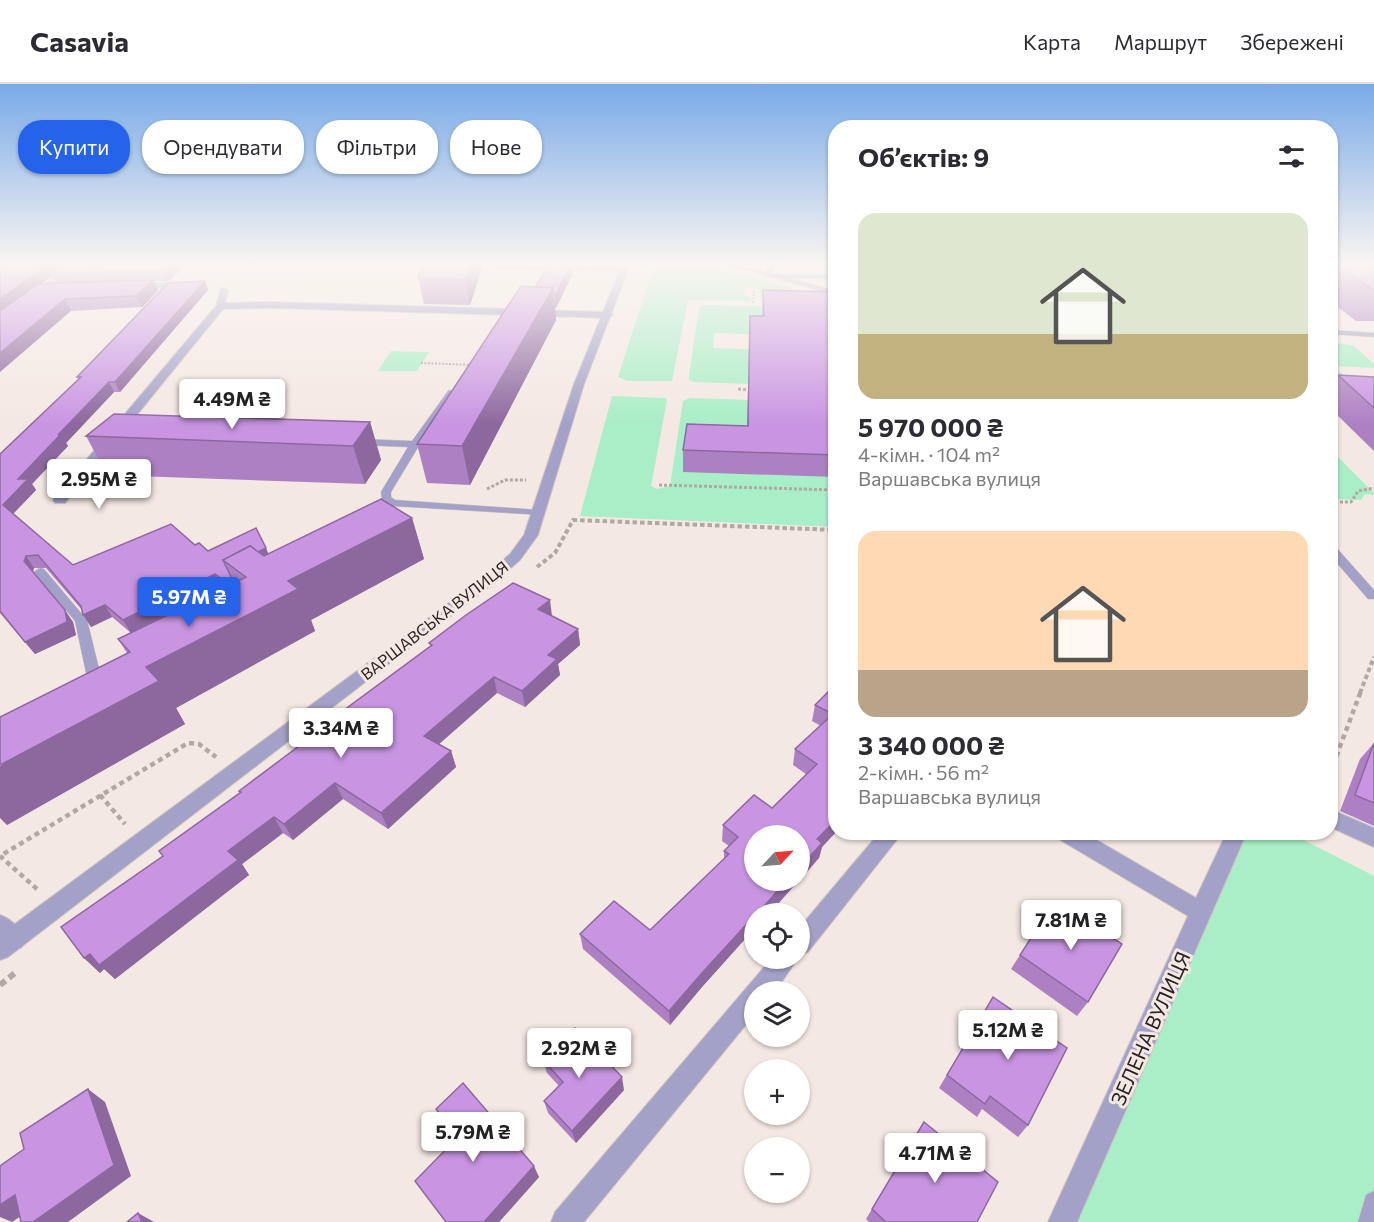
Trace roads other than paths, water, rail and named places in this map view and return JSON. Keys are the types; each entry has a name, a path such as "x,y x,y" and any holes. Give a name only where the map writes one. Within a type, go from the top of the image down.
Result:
{"street":[{"path":"60,500 119,436 211,318"},
{"name":"ВАРШАВСЬКА ВУЛИЦЯ","path":"5,938 485,583 514,557 531,535 579,384 607,318"},
{"path":"1338,821 1374,838"},
{"path":"810,932 886,840"},
{"path":"1078,840 1203,913"},
{"name":"ЗЕЛЕНА ВУЛИЦЯ","path":"1062,1222 1203,913 1234,840"},
{"path":"768,981 778,969"},
{"path":"566,1222 744,1009"}],"lane":[{"path":"501,324 505,318"},
{"path":"1338,333 1374,335"},
{"path":"459,383 415,444 386,492 386,498 392,503 404,505 539,513"},
{"path":"345,442 415,444"},
{"path":"383,516 404,505"},
{"path":"1338,556 1372,596"},
{"path":"40,572 81,620 95,678"},
{"path":"1370,1222 1374,1203"}]}
